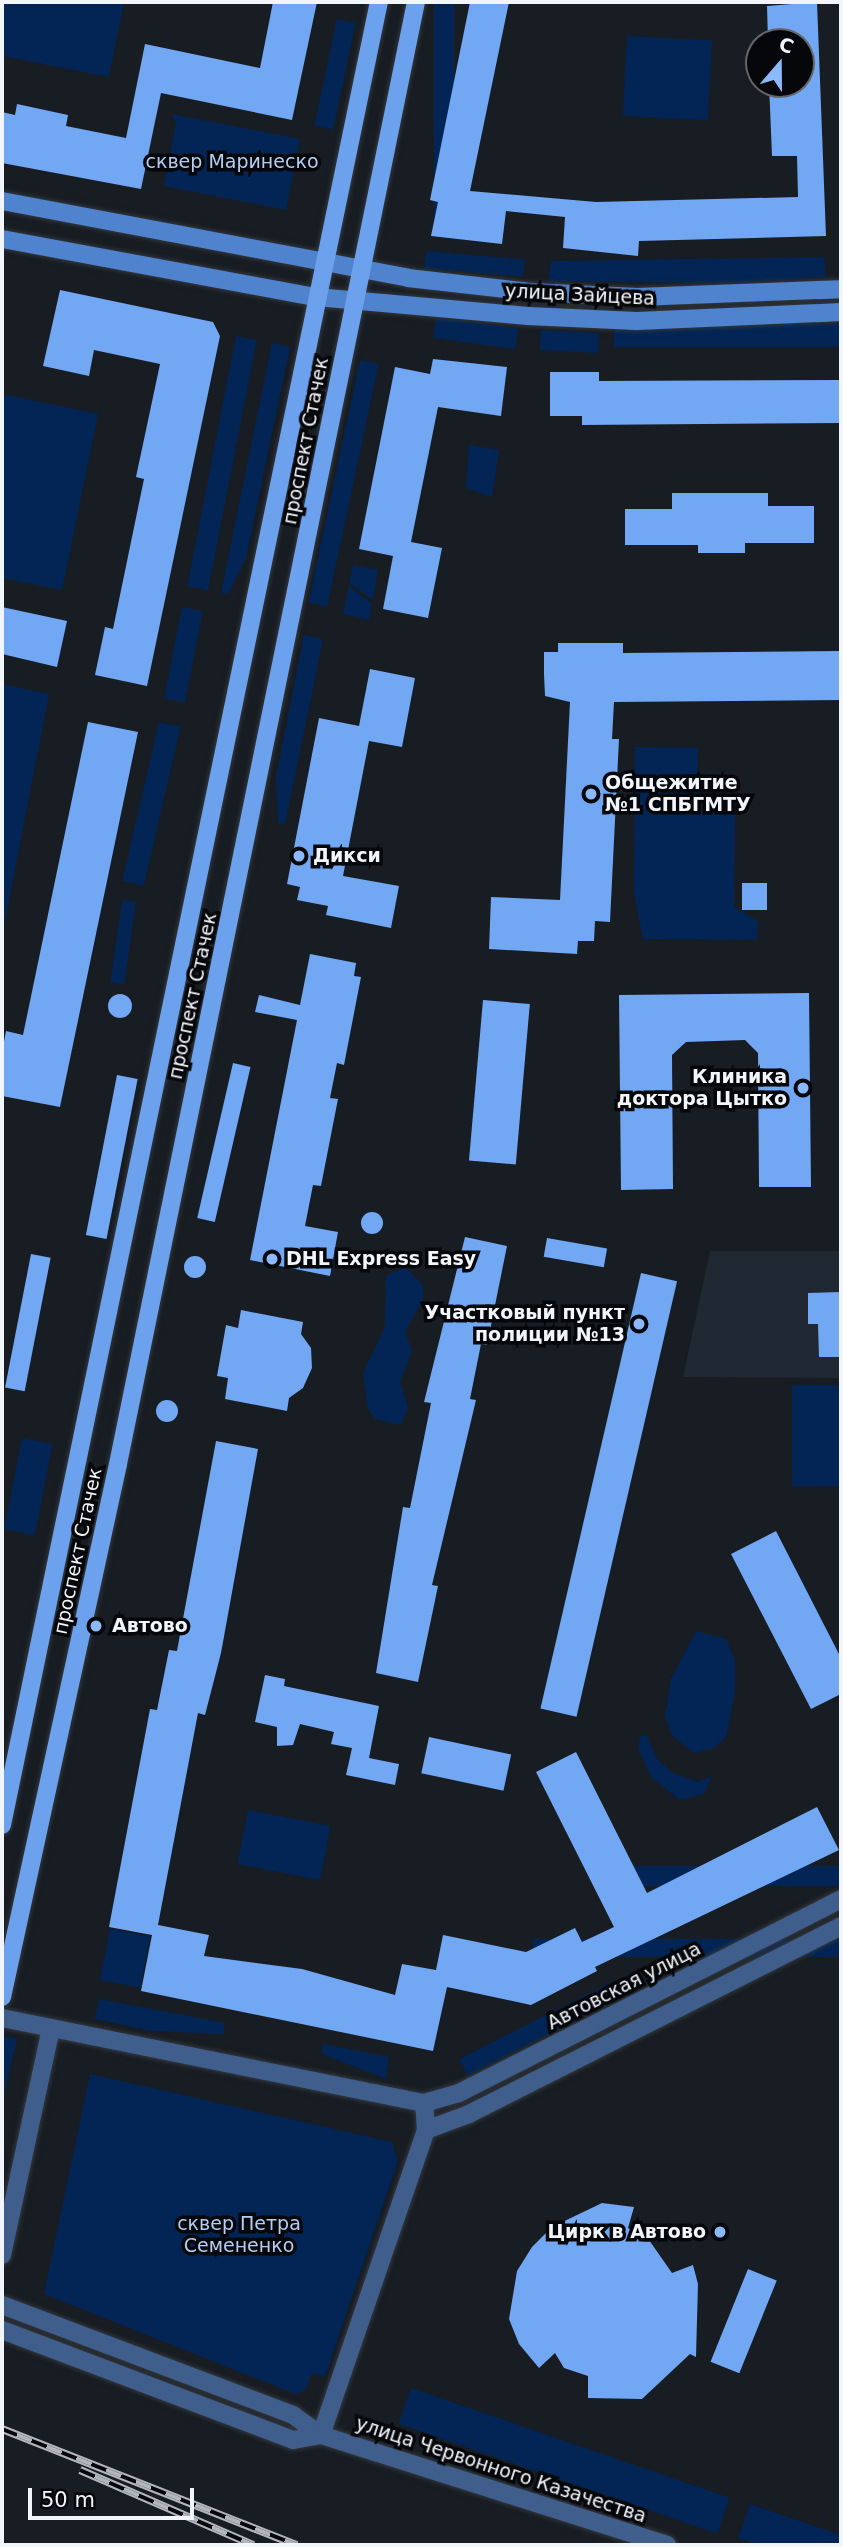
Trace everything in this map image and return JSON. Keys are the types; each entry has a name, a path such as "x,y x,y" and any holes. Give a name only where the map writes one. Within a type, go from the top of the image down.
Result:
{"main road":[{"name":"проспект Стачек","path":"2,1825 379,2"},
{"name":"проспект Стачек","path":"2,1997 123,1438 416,2"}],"street":[{"name":"улица Зайцева","path":"2,201 362,268 530,292 637,297 841,289"},
{"name":"улица Зайцева","path":"2,239 316,297 637,321 841,312"},
{"name":"Автовская улица","path":"2,2018 424,2103 459,2094 841,1899"},
{"path":"426,2130 469,2114 841,1926"},
{"path":"2,2255 51,2028"},
{"path":"321,2435 426,2130 424,2103"},
{"name":"улица Червонного Казачества","path":"2,2305 293,2415 321,2435 667,2545"},
{"name":"улица Червонного Казачества","path":"2,2330 293,2440 321,2435"}],"shaded area":[{"path":"710,1251 841,1251 841,1378 683,1377"}],"green space":[{"path":"2,2 124,2 109,77 2,56"},
{"path":"434,2 454,2 454,233 434,233"},
{"path":"337,19 356,23 333,130 314,126"},
{"path":"627,36 712,40 708,120 623,116"},
{"name":"сквер Маринеско","path":"171,114 300,139 286,210 164,186 176,123"},
{"path":"426,251 525,260 523,277 425,268"},
{"path":"824,257 826,277 729,283 549,281 551,261"},
{"path":"436,317 518,329 515,349 433,338"},
{"path":"614,324 841,324 841,347 614,347"},
{"path":"541,330 599,333 598,353 540,350"},
{"path":"236,336 257,340 208,590 187,586"},
{"path":"272,343 290,347 246,558 228,594 221,593"},
{"path":"360,360 379,364 327,607 308,603"},
{"path":"2,394 98,414 62,590 2,578"},
{"path":"469,445 499,450 492,497 466,488"},
{"path":"353,565 378,570 373,600 349,583"},
{"path":"349,586 372,604 369,620 343,614"},
{"path":"182,607 203,611 185,702 164,698"},
{"path":"304,635 323,639 285,824 278,823 276,777"},
{"path":"2,684 49,694 2,936"},
{"path":"159,722 180,727 144,886 122,881"},
{"path":"635,747 698,748 697,812 735,812 734,907 758,921 757,940 643,939 634,893"},
{"path":"122,900 136,902 124,984 110,982"},
{"path":"405,1267 423,1285 423,1299 405,1332 412,1351 400,1382 408,1407 401,1425 375,1419 368,1409 363,1373 385,1327 386,1276"},
{"path":"792,1385 841,1385 841,1486 792,1486"},
{"path":"22,1438 52,1444 35,1535 4,1529"},
{"path":"696,1631 726,1639 735,1660 735,1692 726,1737 714,1748 694,1753 672,1735 665,1716 671,1679"},
{"path":"646,1735 657,1759 673,1773 697,1782 712,1776 704,1794 680,1800 651,1777 638,1748 640,1736"},
{"path":"248,1810 330,1826 320,1880 238,1864"},
{"path":"603,1866 841,1866 841,1886 603,1886"},
{"path":"110,1929 150,1937 140,1988 100,1980"},
{"path":"533,1939 841,1939 841,1957 533,1957"},
{"path":"609,1983 617,1999 467,2075 459,2059"},
{"path":"99,1999 225,2023 223,2034 151,2031 95,2019"},
{"path":"2,2036 17,2039 2,2103"},
{"path":"323,2044 389,2057 386,2079 322,2054"},
{"name":"сквер Петра Семененко","path":"90,2074 392,2142 398,2161 325,2377 312,2373 305,2390 296,2394 44,2294"},
{"path":"411,2388 730,2498 717,2534 399,2424"},
{"path":"750,2504 841,2535 841,2545 760,2545 738,2538"}],"building":[{"path":"273,2 317,2 292,120 161,93 141,189 2,163 2,112 15,115 17,104 68,115 66,126 126,138 145,44 260,68"},
{"path":"470,2 509,2 470,191 596,202 798,197 797,156 772,156 770,98 815,98 815,28 768,28 767,6 817,2 826,236 639,241 638,256 563,248 565,217 506,211 502,244 431,236 438,202 430,200"},
{"path":"60,290 213,322 220,336 147,686 95,675 105,627 113,629 144,479 136,477 160,364 94,350 89,376 43,366"},
{"path":"433,359 507,367 501,416 438,407 411,542 442,548 428,618 383,609 393,556 359,549 395,367 430,374"},
{"path":"550,372 599,372 599,381 841,380 841,423 582,425 582,416 550,416"},
{"path":"672,493 768,493 768,506 814,506 814,543 745,543 745,553 698,553 698,545 625,545 625,509 672,509"},
{"path":"2,607 67,621 57,667 2,654"},
{"name":"Общежитие №1 СПБГМТУ","path":"558,643 623,643 623,653 841,651 841,700 614,702 612,739 619,739 610,922 595,921 594,941 578,941 577,954 489,949 491,897 560,900 570,702 545,696 544,674 544,652 558,652"},
{"path":"370,669 415,678 402,747 369,741 343,876 399,886 391,928 326,915 328,906 297,900 300,887 287,884 319,718 359,726"},
{"path":"88,722 138,732 60,1107 2,1096 2,1052 6,1031 23,1035"},
{"path":"742,883 767,883 767,910 742,910"},
{"path":"310,954 356,963 354,976 361,977 344,1065 337,1063 330,1098 338,1099 321,1186 313,1185 305,1226 338,1232 330,1276 250,1260 297,1020 255,1012 259,995 300,1005"},
{"path":"809,993 811,1187 759,1187 758,1053 745,1040 686,1042 672,1055 673,1189 621,1190 619,995"},
{"path":"120,994 128,998 132,1006 128,1014 120,1018 112,1014 108,1006 112,998"},
{"path":"483,1000 530,1004 516,1164 469,1160"},
{"path":"233,1063 251,1067 215,1222 197,1218"},
{"path":"117,1075 138,1079 107,1239 86,1235"},
{"path":"372,1212 380,1215 383,1223 380,1231 372,1234 364,1231 361,1223 364,1215"},
{"path":"465,1237 507,1246 487,1345 481,1344 470,1399 476,1400 432,1585 438,1586 418,1682 376,1673 403,1507 410,1508 431,1403 424,1402"},
{"path":"547,1238 607,1249 604,1267 544,1257"},
{"path":"31,1254 51,1258 25,1391 5,1388"},
{"path":"195,1256 203,1259 206,1267 203,1275 195,1278 187,1275 184,1267 187,1259"},
{"path":"641,1273 677,1281 576,1717 540,1709"},
{"path":"841,1292 841,1357 819,1357 818,1324 808,1324 808,1293"},
{"path":"241,1310 303,1322 301,1334 311,1348 312,1368 303,1388 289,1398 287,1411 225,1399 228,1378 217,1376 226,1325 238,1328"},
{"path":"167,1400 175,1403 178,1411 175,1419 167,1422 159,1419 156,1411 159,1403"},
{"path":"216,1441 258,1449 221,1653 205,1715 198,1713 158,1925 209,1935 204,1956 302,1969 395,1995 402,1964 436,1970 443,1935 526,1952 575,1928 582,1942 614,1927 536,1772 576,1752 647,1893 817,1807 839,1850 595,1967 597,1971 531,2005 447,1987 433,2051 141,1991 152,1935 109,1927 150,1709 157,1710 169,1650 177,1651"},
{"path":"776,1531 841,1658 841,1694 811,1709 731,1554"},
{"path":"265,1675 285,1679 284,1686 379,1706 369,1758 399,1764 395,1785 346,1775 352,1748 331,1744 334,1732 300,1724 293,1745 277,1746 277,1727 255,1722"},
{"path":"429,1737 511,1754 503,1791 421,1773"},
{"path":"602,2203 634,2207 628,2228 649,2240 672,2273 693,2265 698,2284 696,2357 690,2354 642,2399 588,2398 588,2376 564,2368 555,2353 539,2368 519,2344 509,2319 517,2271 532,2247 552,2227"},
{"path":"748,2269 777,2281 739,2373 711,2362"}],"railway":[{"path":"2,2429 297,2545"},
{"path":"80,2470 253,2545"}],"place":[{"name":"Общежитие №1 СПБГМТУ","path":"591,794"},
{"name":"Дикси","path":"299,856"},
{"name":"Клиника доктора Цытко","path":"803,1088"},
{"name":"DHL Express Easy","path":"272,1259"},
{"name":"Участковый пункт полиции №13","path":"639,1324"},
{"name":"Автово","path":"96,1626"},
{"name":"Цирк в Автово","path":"720,2232"}]}
